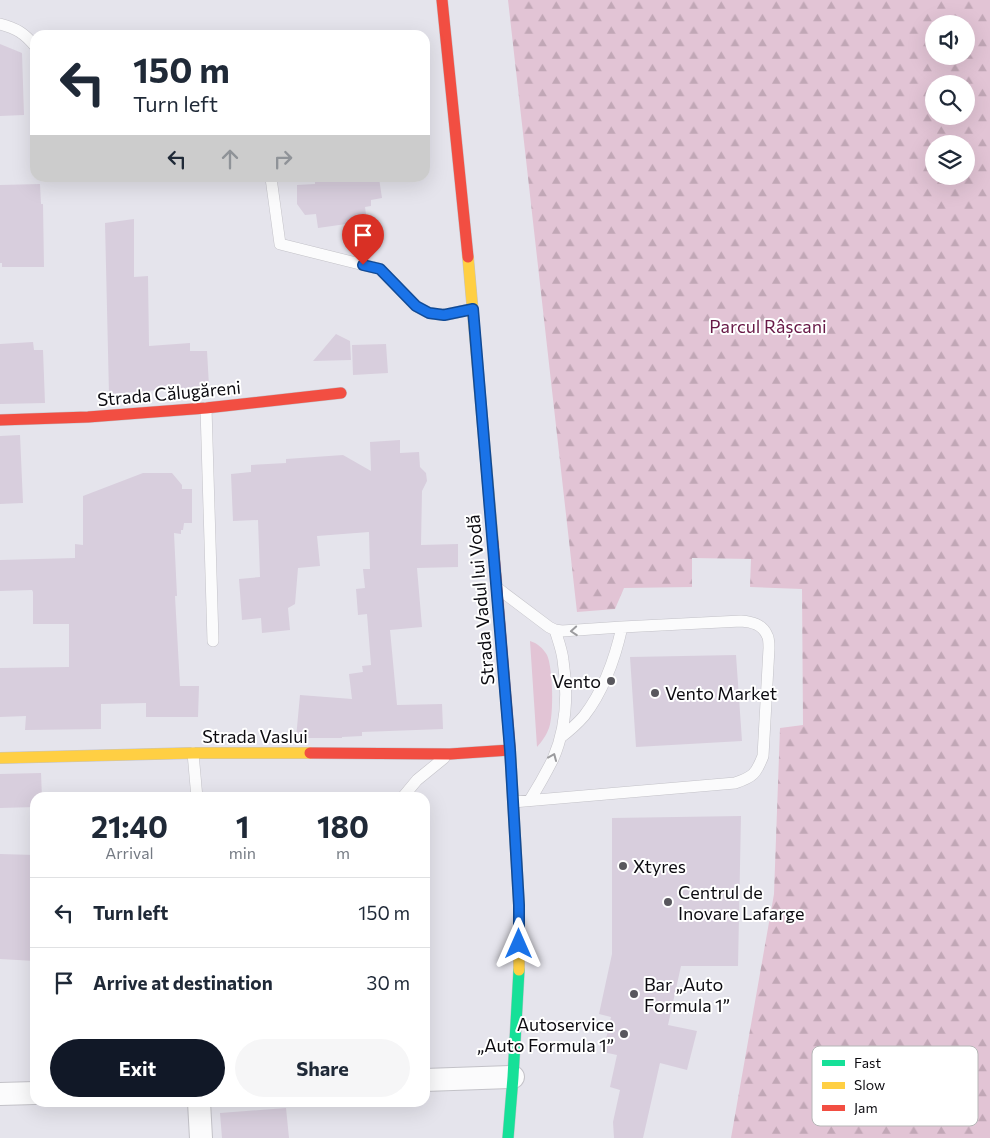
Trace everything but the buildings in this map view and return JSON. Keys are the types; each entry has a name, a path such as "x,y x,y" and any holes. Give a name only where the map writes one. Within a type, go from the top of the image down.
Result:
{"main road":[{"name":"Strada Vadul lui Vodă","path":"442,0 473,309 510,750 519,905 518,983 508,1138"},
{"name":"Strada Călugăreni","path":"0,420 88,417 206,408 341,393"},
{"name":"Strada Vaslui","path":"0,758 193,753 450,754 510,750"}],"street":[{"path":"430,1080 513,1077"},
{"path":"0,1094 30,1093"},
{"path":"199,1107 201,1138"}],"lane":[{"path":"0,24 11,27 30,40"},
{"path":"272,182 280,244 380,269 416,306 429,313 444,315 473,309"},
{"path":"206,408 213,641"},
{"path":"496,587 555,630 569,631 741,621 751,622 760,626 767,635 769,648 763,756 758,769 748,779 735,783 513,802"},
{"path":"561,737 584,716 600,691 610,671 618,648 622,627"},
{"path":"530,800 553,759 561,737 565,711 566,681 563,658 555,630"},
{"path":"193,753 196,792"},
{"path":"407,792 417,780 450,754"}],"green space":[{"name":"Parcul Râșcani","path":"508,0 990,0 990,1138 731,1138 774,894 780,728 803,725 802,589 750,587 751,559 692,558 692,587 624,588 615,609 577,612"},
{"path":"530,641 540,646 547,655 552,680 551,722 547,734 537,747"}],"traffic: fast":[{"path":"508,1138 519,970"}],"traffic: slow":[{"path":"468,257 493,542"},
{"path":"510,748 519,905 519,970"},
{"path":"0,758 193,753 310,753"}],"traffic: jam":[{"path":"442,0 468,257"},
{"path":"0,420 88,417 206,408 341,393"},
{"path":"493,542 510,748"},
{"path":"310,753 450,754 510,750"}],"place":[{"name":"Vento","path":"611,681"},
{"name":"Vento Market","path":"655,693"},
{"name":"Xtyres","path":"623,866"},
{"name":"Centrul de Inovare Lafarge","path":"668,902"},
{"name":"Bar „Auto Formula 1”","path":"634,994"},
{"name":"Autoservice „Auto Formula 1”","path":"624,1034"}],"route":[{"path":"363,265 380,269 416,306 429,313 444,315 473,309 510,750 519,905 519,944"}]}
